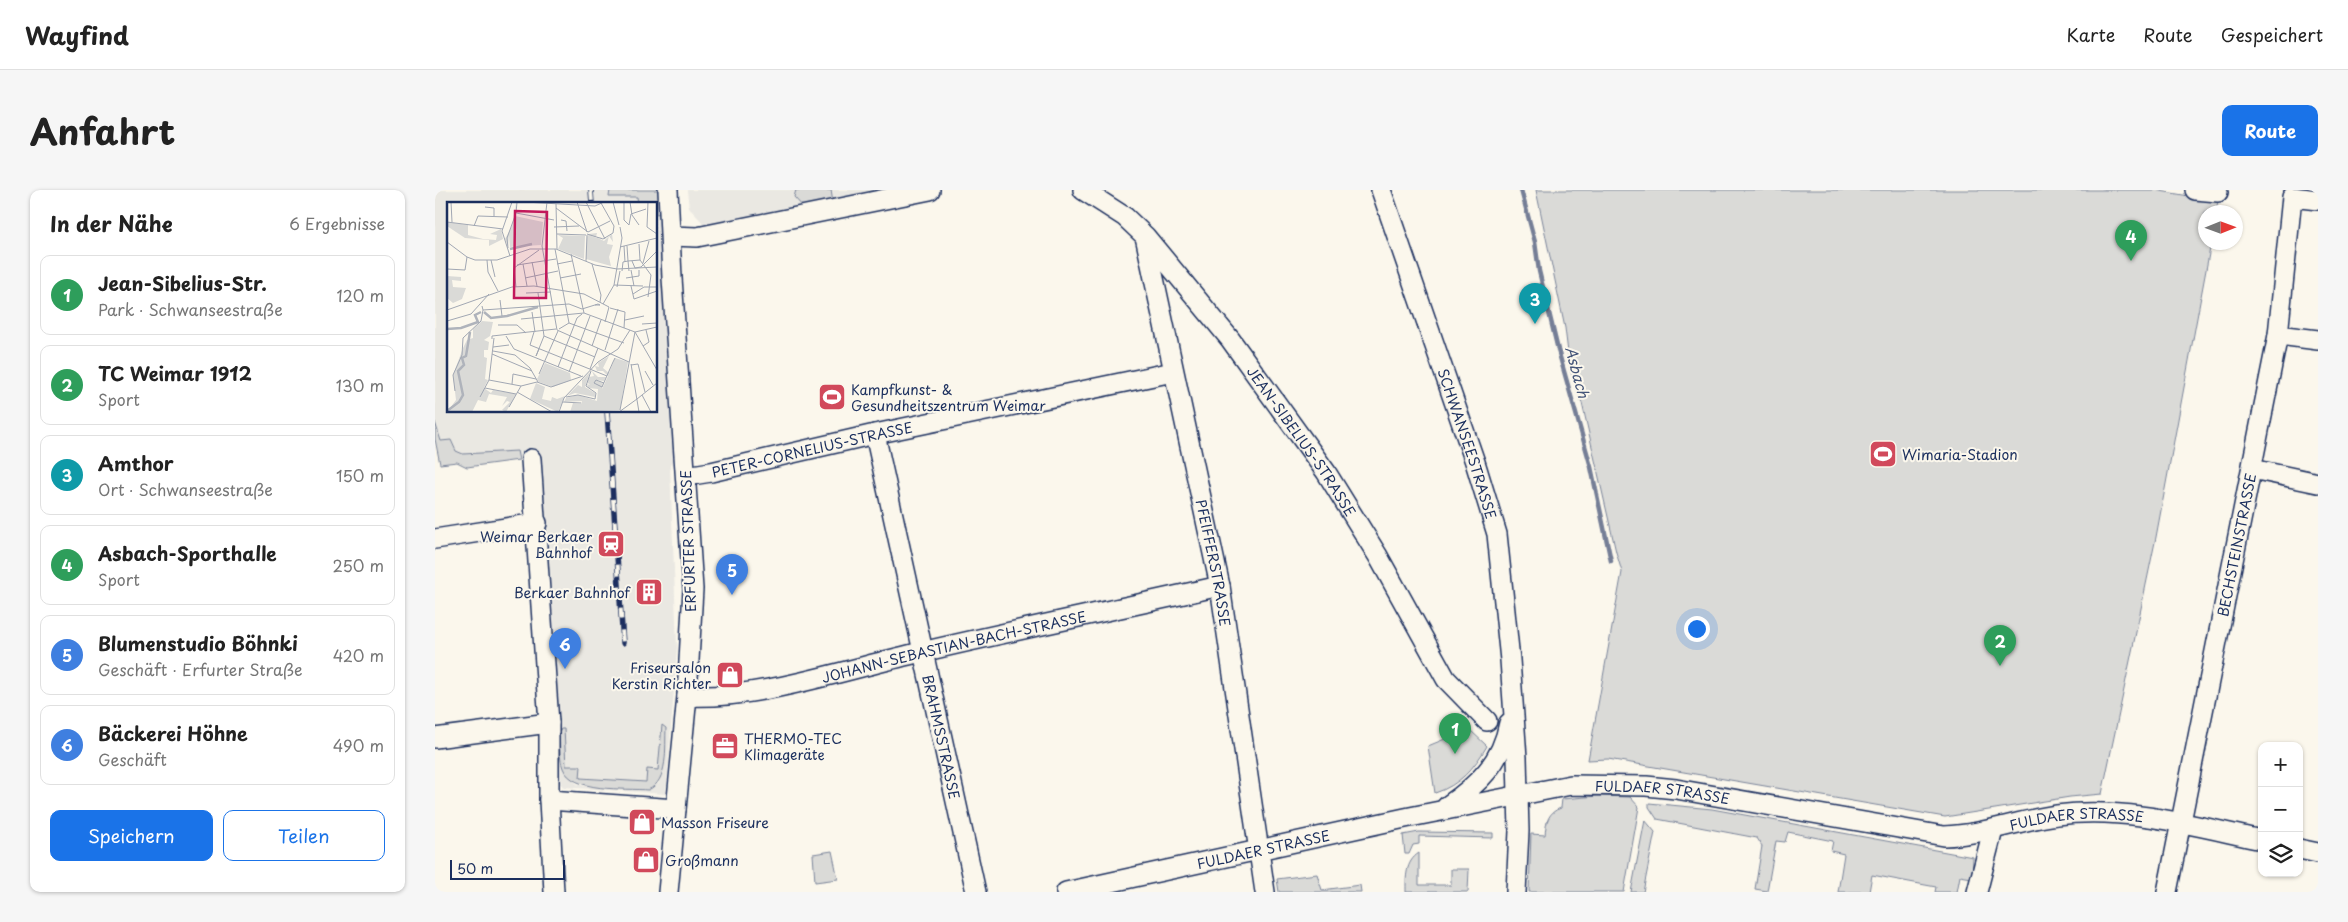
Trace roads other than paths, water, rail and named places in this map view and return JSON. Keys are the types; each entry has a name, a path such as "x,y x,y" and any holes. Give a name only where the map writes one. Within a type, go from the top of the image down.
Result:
{"street":[{"name":"ERFURTER STRASSE","path":"668,190 671,278 693,589 687,696 668,892"},
{"path":"671,236 697,237 930,190"},
{"name":"JEAN-SIBELIUS-STRASSE","path":"1083,190 1125,217 1146,237 1235,346 1320,464 1378,556 1446,680 1487,721"},
{"name":"SCHWANSEESTRASSE","path":"1381,190 1483,485 1497,534 1510,660 1519,796 1516,892"},
{"path":"2195,190 2218,192"},
{"name":"BECHSTEINSTRASSE","path":"2167,892 2279,335 2292,197 2318,200"},
{"name":"PFEIFFERSTRASSE","path":"1146,237 1173,372 1220,586 1265,892"},
{"path":"2279,335 2318,340"},
{"name":"PETER-CORNELIUS-STRASSE","path":"686,476 711,472 875,434 1173,372"},
{"name":"BRAHMSSTRASSE","path":"875,434 976,892"},
{"path":"531,459 537,522 549,723 549,800 554,892"},
{"path":"2253,469 2318,483"},
{"path":"435,538 537,522"},
{"name":"JOHANN-SEBASTIAN-BACH-STRASSE","path":"687,696 727,695 779,686 924,651 1220,586"},
{"name":"SCHWANSEESTRASSE","path":"1439,811 1463,795 1486,775 1507,737 1512,705"},
{"path":"435,738 549,723"},
{"name":"FULDAER STRASSE","path":"1066,892 1439,811 1571,785 1646,786 1944,836 1966,835 2056,816 2086,813 2146,816 2258,839"},
{"path":"549,800 676,809"},
{"path":"1977,892 1993,830"},
{"path":"2303,850 2318,853"}],"waterway":[{"name":"Asbach","path":"1521,190 1535,242 1539,271 1558,350 1591,467 1611,561"}],"railway":[{"path":"591,190 592,202"},
{"path":"607,412 623,643"}],"place":[{"name":"Asbach-Sporthalle","path":"2131,261"},
{"name":"Amthor","path":"1535,324"},
{"name":"Kampfkunst- & Gesundheitszentrum Weimar","path":"832,397"},
{"name":"Wimaria-Stadion","path":"1883,454"},
{"name":"Weimar Berkaer Bahnhof","path":"611,544"},
{"name":"Berkaer Bahnhof","path":"649,592"},
{"name":"Blumenstudio Böhnki","path":"732,595"},
{"name":"TC Weimar 1912","path":"2000,666"},
{"name":"Bäckerei Höhne","path":"565,669"},
{"name":"Friseursalon Kerstin Richter","path":"730,675"},
{"name":"THERMO-TEC Klimageräte","path":"725,746"},
{"name":"Jean-Sibelius-Str.","path":"1455,754"},
{"name":"Masson Friseure","path":"642,822"},
{"name":"Großmann","path":"646,860"}]}
